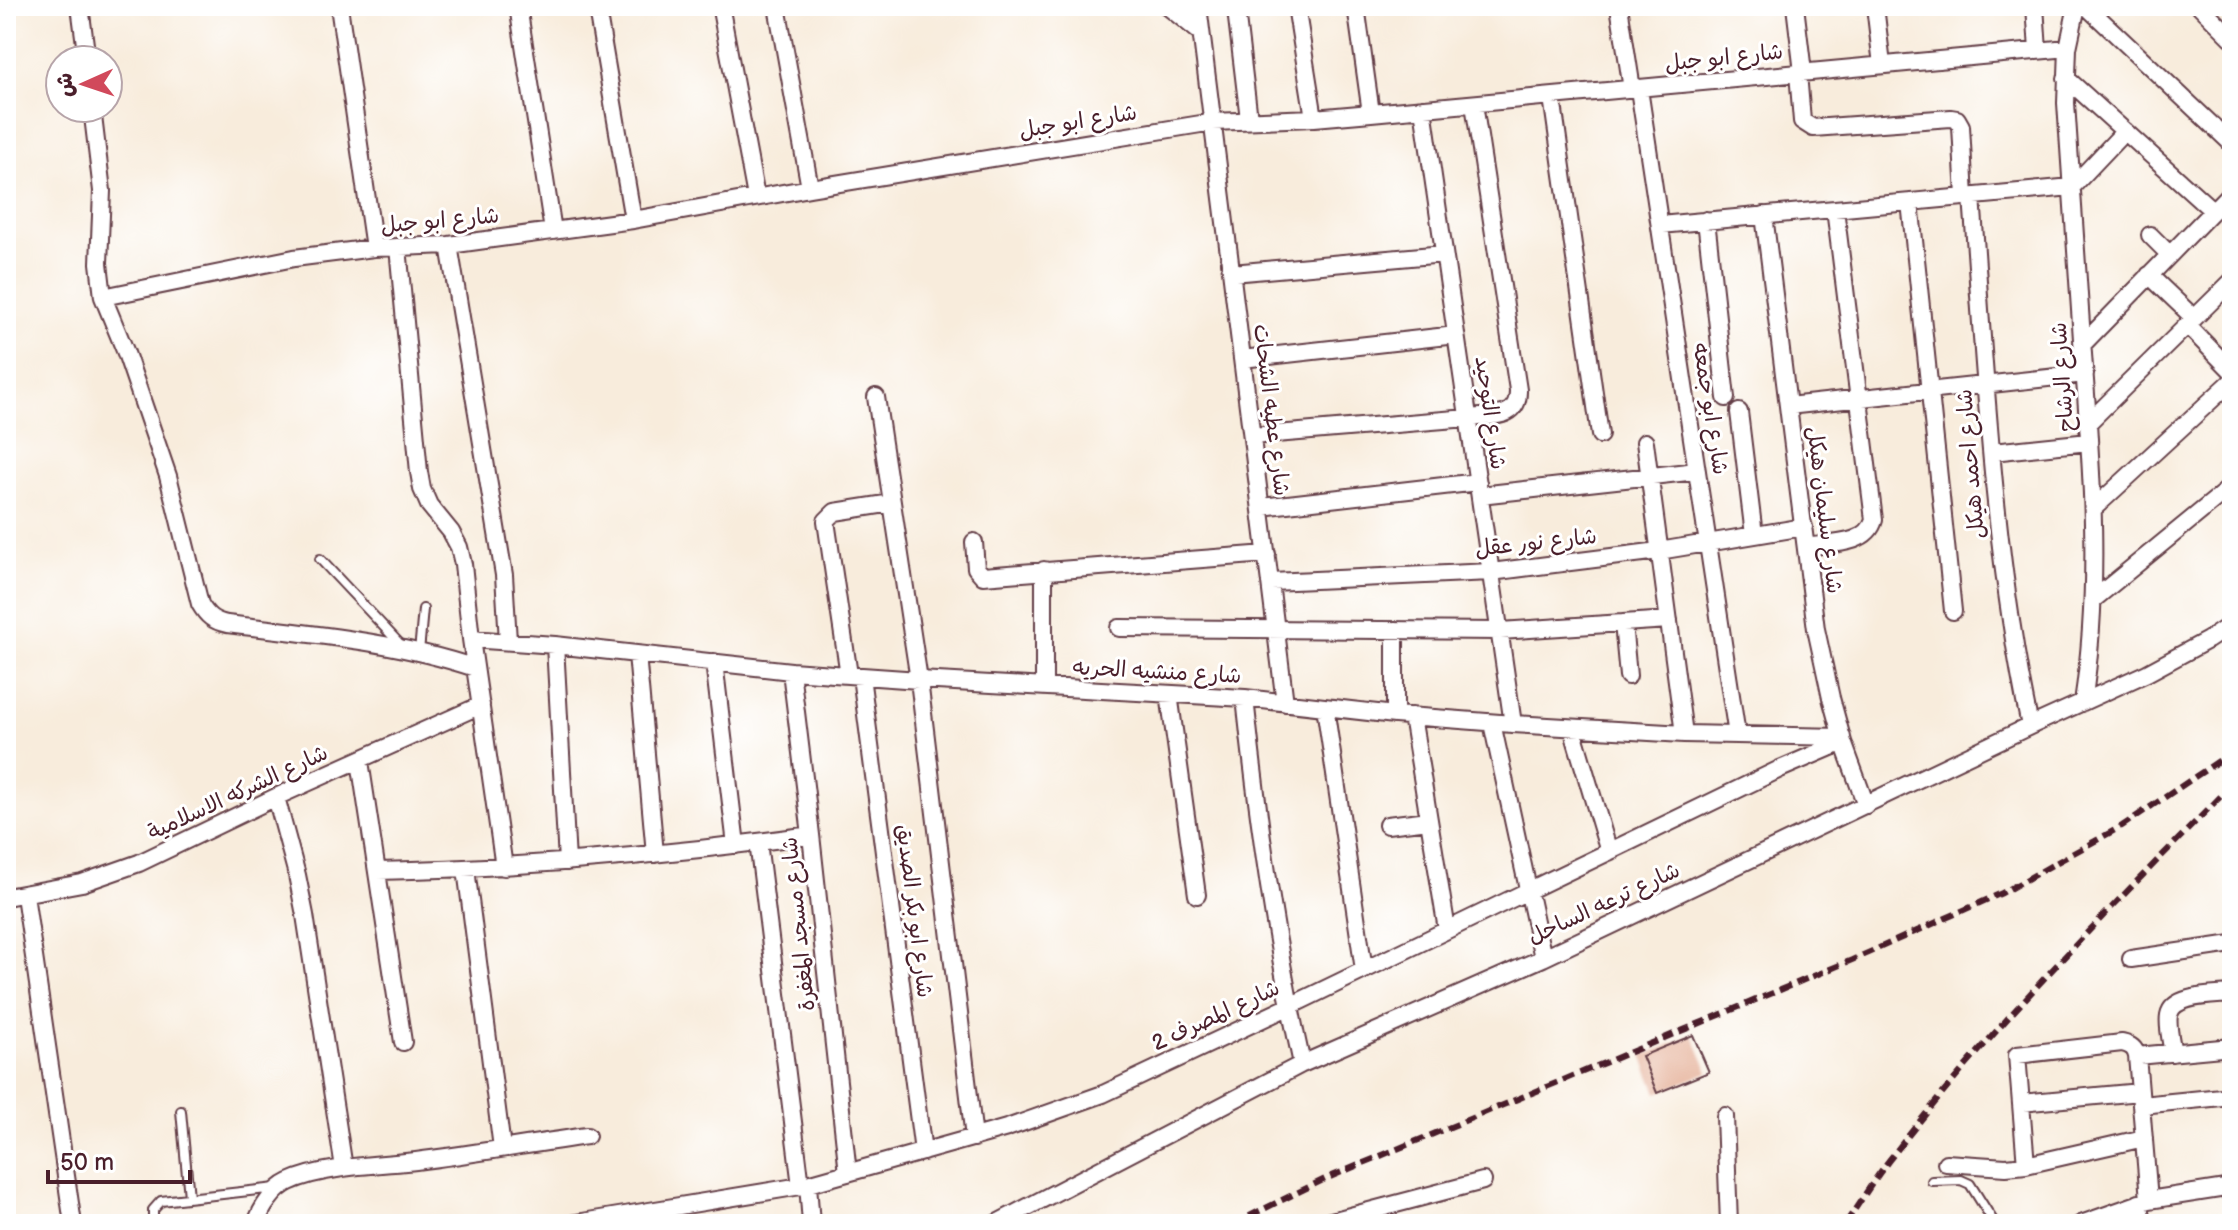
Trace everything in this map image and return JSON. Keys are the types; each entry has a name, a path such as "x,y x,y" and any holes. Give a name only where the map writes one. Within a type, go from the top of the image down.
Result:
{"street":[{"path":"80,6 85,44"},
{"path":"339,6 374,248"},
{"path":"518,6 553,231"},
{"path":"777,6 810,188"},
{"path":"1167,6 1201,33"},
{"name":"شارع عطيه الشحات","path":"1198,6 1285,703"},
{"path":"1296,6 1314,118"},
{"path":"1356,6 1371,113"},
{"name":"شارع ابو جمعه","path":"1619,6 1660,225 1737,735"},
{"path":"1795,6 1800,73"},
{"path":"1875,6 1882,65"},
{"path":"2035,6 2038,50"},
{"name":"شارع الرشاح","path":"2077,6 2068,48 2066,78 2093,509 2094,599 2083,702"},
{"path":"2086,6 2232,144"},
{"path":"2200,6 2232,38"},
{"path":"721,10 756,197"},
{"path":"1236,10 1249,119"},
{"path":"599,21 633,220"},
{"name":"شارع ابو جبل","path":"103,297 294,258 374,248 449,245 633,220 1213,122 1314,118 2068,48"},
{"name":"شارع احمد هيكل","path":"1800,73 1802,121 1813,128 1951,118 1957,119 1961,126 2007,600 2016,663 2030,726"},
{"path":"2066,78 2213,211"},
{"path":"1552,97 1600,435"},
{"path":"1252,436 1503,414 1514,409 1519,402 1474,104"},
{"name":"شارع التوحيد","path":"1423,108 1513,724"},
{"path":"94,124 102,191 99,263 103,297 147,410 168,476 200,604 206,614 227,624 412,650 475,668"},
{"path":"1660,225 2072,187 2125,131"},
{"path":"2083,344 2232,191"},
{"path":"1910,202 1953,611"},
{"path":"1806,547 1861,538 1872,528 1874,520 1835,209"},
{"name":"شارع سليمان هيكل","path":"1764,215 1816,629 1842,740 1866,805"},
{"path":"1706,220 1726,398"},
{"path":"2150,235 2169,254"},
{"path":"449,245 504,575 508,641"},
{"path":"398,247 419,472 429,505 451,532 463,564 504,867"},
{"path":"1232,273 1444,254"},
{"path":"2149,275 2232,371"},
{"path":"2088,423 2232,281"},
{"path":"1242,359 1456,335"},
{"path":"1788,406 2085,374"},
{"path":"2093,509 2232,381"},
{"path":"876,397 919,680 974,1138"},
{"path":"1739,412 1754,535"},
{"path":"1645,442 1684,734"},
{"path":"1992,452 2089,442"},
{"path":"1261,507 1697,471"},
{"path":"2094,599 2232,486"},
{"name":"شارع ابو بكر الصديق","path":"892,503 835,512 826,521 855,676 923,1152"},
{"name":"شارع نور عقل","path":"1271,582 1491,572 1659,551 1804,527"},
{"path":"974,542 976,568 983,576 1267,554"},
{"path":"1044,570 1044,687"},
{"path":"1119,628 1500,631 1669,620"},
{"path":"1623,623 1628,676"},
{"name":"شارع ترعه الساحل","path":"995,1224 1302,1064 1543,958 2147,673 2232,624"},
{"path":"1395,630 1404,715 1429,820 1447,930"},
{"name":"شارع منشيه الحريه","path":"471,639 791,671 1245,698 1492,723 1842,740"},
{"path":"555,645 567,862"},
{"path":"637,654 655,854"},
{"path":"714,662 736,845"},
{"name":"شارع مسجد المغفرة","path":"791,671 848,1173"},
{"path":"1169,694 1197,895"},
{"path":"1245,698 1255,801 1270,904 1302,1064"},
{"name":"شارع الشركه الاسلامية","path":"6,897 111,875 481,705"},
{"path":"1325,707 1364,970"},
{"path":"1492,723 1543,958"},
{"path":"1572,728 1609,852"},
{"name":"شارع المصرف 2","path":"570,1224 804,1185 974,1138 1103,1094 1842,740"},
{"path":"360,761 403,1042"},
{"path":"276,797 305,915 344,1168"},
{"path":"1387,825 1429,820"},
{"path":"378,871 567,862 811,835"},
{"path":"758,842 811,1224"},
{"path":"466,869 502,1148"},
{"path":"25,895 73,1224"},
{"path":"2131,959 2232,944"},
{"path":"2173,1053 2168,1017 2177,1002 2232,994"},
{"path":"2026,1165 2017,1055 2129,1044 2137,1056 2144,1138 2144,1224"},
{"path":"2137,1056 2232,1047"},
{"path":"2021,1103 2232,1096"},
{"path":"1725,1116 1729,1224"},
{"path":"256,1224 281,1187 306,1176 344,1168 587,1136"},
{"path":"1946,1163 2006,1167 2026,1165 2144,1138"},
{"path":"1320,1224 1483,1181"},
{"path":"2081,1224 2144,1201 2232,1187"},
{"path":"1382,1224 1384,1206"}],"lane":[{"path":"320,559 412,650 423,609"},
{"path":"181,1111 189,1197"},
{"path":"1932,1181 1961,1180 1970,1184 1995,1224"},
{"path":"153,1224 152,1213 158,1203 166,1199 281,1187"}],"building":[{"path":"1693,1035 1709,1072 1657,1093 1642,1056"}],"railway":[{"path":"1233,1224 1325,1179 1852,960 2002,893 2122,826 2232,752"},
{"path":"1845,1224 1887,1162 1973,1057 2101,919 2232,785"}]}
